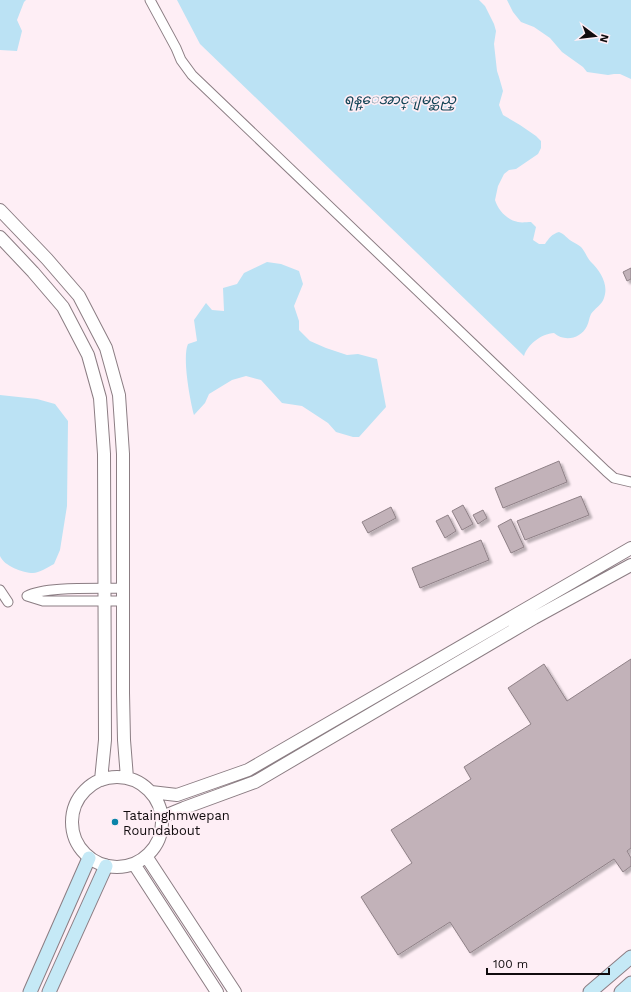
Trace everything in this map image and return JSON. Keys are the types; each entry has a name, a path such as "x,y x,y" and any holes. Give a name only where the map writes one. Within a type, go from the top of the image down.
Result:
{"main road":[{"path":"30,992 89,858"},
{"path":"49,992 106,866"},
{"path":"590,992 631,957"},
{"path":"621,992 631,983"}],"street":[{"path":"150,0 181,60 192,75 614,478 631,482"},
{"path":"0,210 47,259 79,296 106,348 119,395 123,446 124,740 127,778"},
{"path":"0,237 64,307 88,355 100,398 104,454 105,740 100,780"},
{"path":"151,792 177,795 248,770 631,548"},
{"path":"162,817 255,782 534,618 631,565"},
{"path":"123,588 43,591 27,596 43,601 123,601"},
{"path":"0,590 5,604"},
{"path":"114,777 127,778 140,783 151,792 160,807 162,817 161,832 156,846 146,856 134,864 120,867 106,866 89,858 80,848 74,836 72,822 74,809 80,796 89,786 100,780 114,777"},
{"path":"146,856 235,992"},
{"path":"134,864 217,992"}],"water":[{"path":"0,0 26,0 17,20 22,31 17,51 0,50"},
{"name":"ရန္ေအာင္ျမင္ဆည္","path":"177,0 479,0 485,6 496,31 494,44 497,71 503,91 499,105 503,115 520,125 541,141 541,148 538,154 516,169 509,170 504,174 498,186 495,200 501,211 510,219 520,222 531,222 536,227 533,240 539,244 545,244 549,238 559,232 581,247 598,269 603,278 605,288 604,298 602,303 591,314 588,324 581,334 572,338 563,338 554,333 544,335 529,347 524,356 200,44"},
{"path":"507,0 631,0 631,79 620,74 608,75 587,72 583,67 562,52 550,38 534,27 521,22 513,12"},
{"path":"267,262 281,264 299,271 303,284 294,306 299,321 299,330 310,341 347,355 358,354 377,359 386,407 359,437 353,437 336,432 328,423 302,406 282,403 261,380 246,376 232,380 209,394 205,403 194,415 186,368 186,350 188,344 197,341 194,320 206,303 212,310 224,311 223,288 237,284 244,273"},
{"path":"0,395 37,399 55,404 68,421 67,506 60,550 54,564 35,573 24,572 14,568 5,563 0,556"}],"building":[{"path":"631,268 631,279 627,281 623,272"},
{"path":"559,461 567,482 503,508 495,488"},
{"path":"581,496 589,515 525,540 517,521"},
{"path":"463,505 473,524 462,530 452,511"},
{"path":"391,507 396,518 368,533 362,522"},
{"path":"483,510 487,518 478,524 473,515"},
{"path":"448,515 456,531 445,538 436,521"},
{"path":"511,519 524,547 511,553 498,526"},
{"path":"481,540 489,560 420,588 412,568"},
{"path":"631,659 631,848 627,851 631,858 631,866 623,872 614,859 470,953 450,922 398,955 361,897 412,863 391,830 471,779 464,767 531,724 508,688 544,664 567,701"}],"place":[{"name":"Tatainghmwepan Roundabout","path":"115,822"}]}
